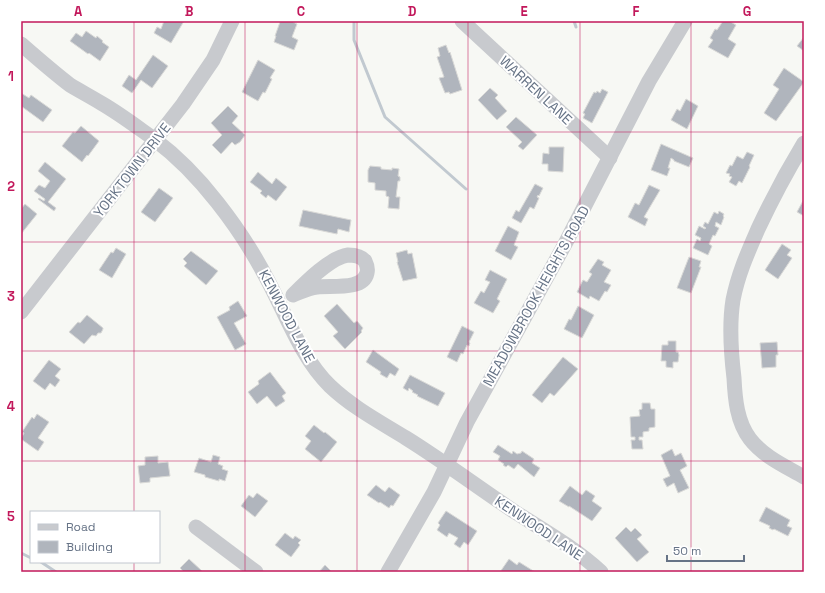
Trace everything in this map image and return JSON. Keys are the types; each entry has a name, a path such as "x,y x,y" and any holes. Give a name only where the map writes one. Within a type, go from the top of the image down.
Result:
{"street":[{"name":"YORKTOWN DRIVE","path":"21,312 183,104 213,60 232,21"},
{"name":"WARREN LANE","path":"462,21 610,158"},
{"name":"MEADOWBROOK HEIGHTS ROAD","path":"388,572 428,504 486,385 565,244 649,81 685,21"},
{"name":"KENWOOD LANE","path":"21,44 45,66 156,140 187,168 217,202 236,227 267,279 300,345 318,372 343,398 421,447 517,513 555,536 601,572"},
{"path":"804,143 769,206 739,274 733,300 731,323 734,386 738,413 743,426 749,438 762,451 804,477"},
{"path":"280,304 293,295"},
{"path":"196,527 256,572"}],"building":[{"path":"164,21 184,21 171,43 154,33 157,27 161,29"},
{"path":"277,21 294,21 293,22 297,24 292,37 298,40 294,50 274,42 280,22"},
{"path":"723,21 729,21 736,25 728,39 736,44 728,58 708,47 713,40 710,38 715,29 717,30"},
{"path":"86,31 96,38 97,36 109,47 100,61 70,41 76,33 82,37"},
{"path":"804,37 804,51 797,46"},
{"path":"446,45 449,53 450,52 462,90 450,94 449,92 445,93 439,78 444,77 437,57 440,56 438,48"},
{"path":"153,55 168,66 152,88 141,80 132,93 122,86 129,75 136,80"},
{"path":"258,60 275,70 270,78 272,79 265,93 263,92 258,101 242,92"},
{"path":"784,68 804,82 776,121 764,113 779,89 773,85"},
{"path":"490,88 498,95 495,98 507,111 497,120 478,100"},
{"path":"602,89 608,92 592,123 583,118 585,114 583,113 594,92 596,93 597,91 600,93"},
{"path":"21,93 29,98 31,95 52,110 43,122 21,106"},
{"path":"686,99 698,106 687,129 671,120 677,109 680,111"},
{"path":"228,106 238,116 232,123 245,135 240,142 235,145 232,142 221,154 212,145 222,135 211,123"},
{"path":"516,117 537,135 523,150 518,146 522,142 506,127"},
{"path":"81,126 99,141 82,162 62,146 73,132 75,133"},
{"path":"661,144 693,158 689,167 674,161 671,158 667,176 651,170"},
{"path":"549,147 564,147 563,172 548,171 548,164 542,164 543,153 549,154"},
{"path":"747,152 754,155 742,183 739,181 736,186 729,182 732,177 729,176 730,174 726,173 730,165 732,166 737,156 743,159"},
{"path":"45,162 66,179 48,202 56,208 54,211 38,199 39,198 44,201 45,199 34,191 39,185 45,188 50,181 38,171"},
{"path":"370,166 381,167 381,169 399,169 398,176 400,177 400,181 398,181 396,197 400,197 399,209 388,208 389,197 386,196 386,191 375,190 375,183 368,182 368,170"},
{"path":"258,172 272,184 276,178 287,187 276,201 268,195 266,198 260,193 262,191 250,182"},
{"path":"535,184 543,188 537,197 539,198 534,209 530,207 521,223 512,218 516,210 519,212"},
{"path":"649,185 660,190 644,217 648,219 645,226 628,217 635,203 639,205"},
{"path":"159,188 173,198 155,222 141,212"},
{"path":"804,199 804,216 797,212"},
{"path":"25,204 37,214 21,234 21,209"},
{"path":"303,210 351,220 349,232 338,229 337,234 299,226"},
{"path":"719,211 724,214 724,217 721,225 716,222 715,226 719,228 715,236 713,235 709,244 712,246 708,255 693,248 697,239 700,241 701,238 695,235 699,226 705,229 706,228 703,226 705,222 708,224 714,212 718,214"},
{"path":"508,226 519,232 514,245 518,247 511,260 495,251"},
{"path":"782,244 791,250 787,255 792,258 778,279 765,270"},
{"path":"116,248 126,254 112,278 99,270 111,252 113,253"},
{"path":"407,250 408,254 412,253 417,278 403,281 397,262 396,253"},
{"path":"191,251 218,271 206,285 184,266 187,263 183,259"},
{"path":"689,257 701,261 699,267 701,267 691,293 677,288"},
{"path":"598,259 604,262 602,265 611,270 604,282 611,285 599,301 590,296 589,299 577,292 583,280 587,282 592,274 589,272"},
{"path":"490,270 507,279 497,299 500,301 493,313 474,303 481,291 484,293 490,282 485,280"},
{"path":"238,301 247,316 234,323 246,344 235,350 217,317 230,310 229,307"},
{"path":"337,304 354,323 357,321 363,328 361,331 362,332 345,349 333,336 338,332 324,316"},
{"path":"578,306 594,315 582,338 564,329 569,319 571,320"},
{"path":"87,315 103,329 101,333 98,333 96,336 92,335 84,344 69,332"},
{"path":"462,326 474,332 469,342 469,346 467,345 463,354 461,353 457,362 447,357"},
{"path":"668,341 676,341 676,352 678,352 679,355 678,362 673,362 673,368 666,367 666,361 661,361 662,345 668,345"},
{"path":"777,342 778,355 776,355 776,367 762,368 760,343"},
{"path":"373,350 399,369 395,376 390,373 387,378 366,362"},
{"path":"563,357 578,369 554,396 550,393 542,403 532,395"},
{"path":"49,360 61,369 55,376 60,380 55,387 50,383 45,390 33,381"},
{"path":"270,372 286,393 282,396 285,401 276,407 267,396 257,404 248,392 259,384 258,381"},
{"path":"410,375 445,393 438,406 417,396 418,395 412,392 413,391 409,388 408,391 403,388"},
{"path":"642,403 650,403 651,409 655,409 655,427 649,428 649,431 643,432 643,437 639,437 639,440 642,440 643,449 632,449 631,440 635,440 635,437 631,437 630,417 640,416 639,410 642,409"},
{"path":"37,414 49,422 38,438 44,442 38,451 21,439 24,433 22,432 32,417 34,419"},
{"path":"314,425 337,442 321,462 305,449 311,441 305,436"},
{"path":"498,445 512,454 513,451 517,454 521,453 522,451 534,459 532,463 540,468 534,477 518,464 514,469 508,465 506,467 503,465 504,464 498,460 500,456 493,452"},
{"path":"672,449 675,456 681,453 687,466 680,470 689,488 678,493 674,483 667,487 663,479 670,476 661,455"},
{"path":"213,455 220,457 218,464 223,466 222,469 228,471 225,481 205,477 205,475 194,472 199,458 211,462"},
{"path":"158,456 158,463 168,462 170,476 150,478 150,482 140,483 138,466 145,465 145,457"},
{"path":"376,485 385,492 389,487 400,495 393,506 391,505 389,508 367,495"},
{"path":"570,486 582,495 586,490 595,496 592,501 602,508 592,521 559,501"},
{"path":"257,493 268,501 255,517 241,506 249,495 253,498"},
{"path":"766,507 790,520 787,526 792,528 788,536 769,528 770,526 759,521"},
{"path":"446,511 477,531 468,545 464,542 460,548 454,544 458,538 449,533 447,537 437,530 440,525 438,523"},
{"path":"626,527 631,532 635,528 642,535 637,539 649,552 637,562 615,538"},
{"path":"285,533 293,539 295,536 301,540 298,543 300,545 291,557 275,545"},
{"path":"189,559 202,571 184,572 180,568"},
{"path":"509,559 517,565 519,562 535,572 500,572"},
{"path":"325,565 332,572 319,572"}],"waterway":[{"path":"354,21 354,40 385,117 466,189"},
{"path":"574,21 576,27"},
{"path":"21,553 30,558"},
{"path":"42,563 56,572"}]}
